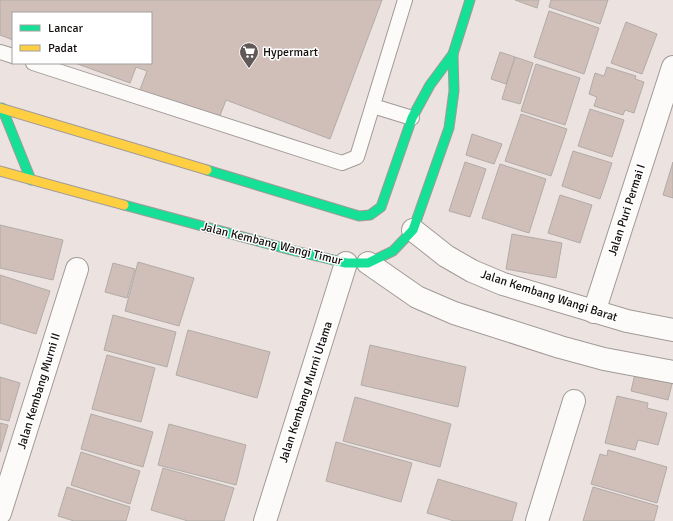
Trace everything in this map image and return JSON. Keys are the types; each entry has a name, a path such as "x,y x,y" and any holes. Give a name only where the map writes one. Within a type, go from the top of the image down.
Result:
{"main road":[{"path":"1,108 359,216 370,215 381,207 412,118 430,85 452,54 470,0"},
{"path":"368,263 393,251 413,230 449,128 454,91 452,54"},
{"path":"1,108 31,180"},
{"name":"Jalan Kembang Wangi Timur","path":"0,171 291,250 346,263 368,263"}],"street":[{"name":"Jalan Puri Permai I","path":"594,312 666,109 673,67"},
{"name":"Jalan Kembang Wangi Barat","path":"413,230 446,256 472,271 503,284 627,321 673,330"},
{"name":"Jalan Kembang Murni Utama","path":"265,521 346,263"},
{"path":"368,263 417,297 454,313 560,347 604,359 673,372"},
{"name":"Jalan Kembang Murni II","path":"0,513 77,269"},
{"path":"537,521 574,401"}],"lane":[{"path":"36,64 342,163 358,157 405,0"},
{"path":"0,52 12,56"},
{"path":"373,106 412,118"}],"building":[{"name":"Hypermart","path":"0,0 382,0 330,139 226,100 218,121 139,92 147,71 136,67 130,83 78,64 152,64 152,12 12,12 12,40 0,35"},
{"path":"515,0 539,0 537,8"},
{"path":"551,0 608,0 600,24 549,7"},
{"path":"549,11 599,28 584,74 534,57"},
{"path":"626,22 657,34 642,74 611,63"},
{"path":"500,52 515,57 506,84 491,79"},
{"path":"515,57 533,63 520,104 502,99"},
{"path":"536,64 580,78 565,125 521,111"},
{"path":"607,67 636,76 635,79 644,82 634,113 625,110 623,115 594,106 597,97 589,94 595,73 604,76"},
{"path":"590,109 624,120 612,157 578,146"},
{"path":"521,114 567,129 551,176 505,161"},
{"path":"472,134 502,144 494,164 466,155"},
{"path":"573,151 612,163 600,199 562,186"},
{"path":"465,162 486,169 470,217 449,211"},
{"path":"673,162 673,198 663,195"},
{"path":"500,164 546,179 529,233 482,218"},
{"path":"560,195 592,205 580,243 548,233"},
{"path":"0,225 63,240 53,280 0,268"},
{"path":"512,234 562,243 556,278 506,269"},
{"path":"138,262 194,278 179,326 125,311"},
{"path":"113,263 135,269 127,298 105,292"},
{"path":"0,275 50,291 36,334 0,323"},
{"path":"113,315 176,332 167,367 104,350"},
{"path":"188,330 270,352 257,398 176,375"},
{"path":"370,345 466,367 458,407 361,385"},
{"path":"107,355 155,368 141,422 92,409"},
{"path":"636,370 673,380 668,400 631,391"},
{"path":"0,377 20,383 9,421 0,419"},
{"path":"617,396 648,403 647,408 667,413 658,445 638,440 635,450 605,443"},
{"path":"355,397 451,424 440,467 343,441"},
{"path":"91,414 153,432 143,467 81,449"},
{"path":"0,423 8,425 0,452"},
{"path":"169,424 246,445 236,485 158,465"},
{"path":"336,442 412,463 401,502 326,481"},
{"path":"608,450 667,467 657,503 591,484 600,454 607,456"},
{"path":"81,452 140,471 130,504 71,485"},
{"path":"163,468 234,488 224,521 188,521 151,510"},
{"path":"438,479 517,503 512,521 454,521 427,513"},
{"path":"67,487 130,507 126,521 74,521 58,516"},
{"path":"593,487 658,506 654,521 583,521"}],"traffic: fast":[{"path":"207,170 359,216 370,215 381,207 412,118 430,85 453,54 470,0"},
{"path":"124,205 291,250 346,263 368,263 393,251 413,230 449,128 454,91 453,54"},
{"path":"2,108 31,180"}],"traffic: slow":[{"path":"0,108 207,170"},
{"path":"0,171 124,205"}],"place":[{"name":"Hypermart","path":"249,69"}]}
